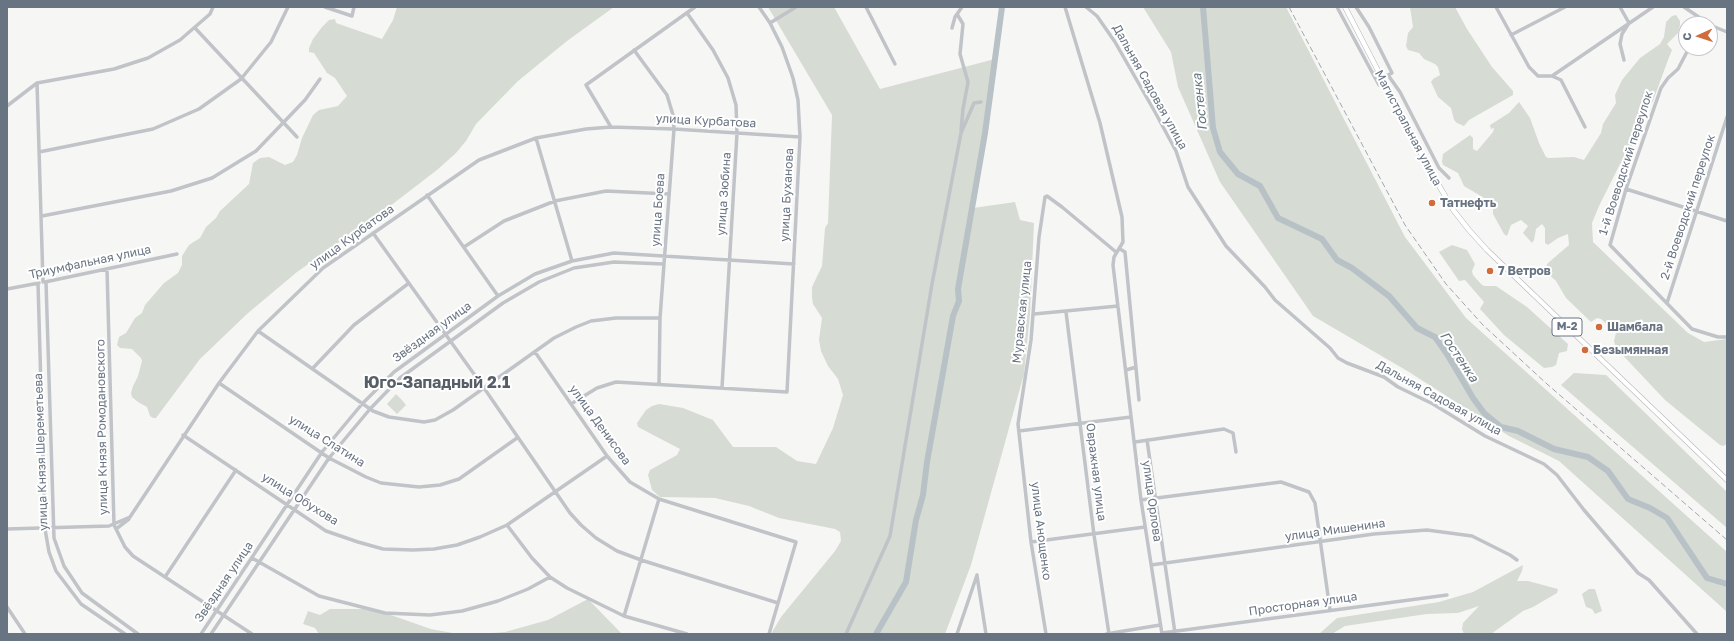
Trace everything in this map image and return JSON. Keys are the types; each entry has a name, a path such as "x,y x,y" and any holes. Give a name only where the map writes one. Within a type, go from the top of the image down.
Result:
{"main road":[{"name":"Магистральная улица","path":"1345,7 1428,167 1454,211 1480,242 1516,278 1727,480"}],"street":[{"path":"7,106 38,82 114,69 148,58 180,40 210,14 213,7"},
{"path":"39,152 153,129 199,109 241,79 271,42 288,7"},
{"path":"325,7 352,16 354,7"},
{"path":"611,127 586,84 695,7"},
{"name":"улица Буханова","path":"722,388 787,392 800,137 798,100 793,78 782,47 770,23 759,7"},
{"path":"770,23 796,7"},
{"path":"866,7 895,64"},
{"path":"952,28 957,14 962,7"},
{"path":"1065,7 1100,123 1120,203 1123,242 1120,249 1116,252"},
{"name":"Дальняя Садовая улица","path":"1086,7 1097,16 1115,42 1176,151 1188,187 1226,246 1265,287 1275,300 1343,360 1384,377 1398,387 1433,404 1485,436 1544,464 1557,475 1584,510 1638,573 1649,580 1697,634"},
{"path":"1337,7 1379,85"},
{"path":"1356,7 1369,27 1392,73 1377,81"},
{"path":"1496,7 1529,67 1538,76 1552,76 1561,80 1585,127"},
{"path":"1511,35 1565,7"},
{"path":"1620,7 1628,23"},
{"path":"1552,76 1653,7"},
{"path":"1684,7 1696,16"},
{"name":"улица Зюбина","path":"687,13 713,50 728,78 736,105 737,133 722,388"},
{"path":"846,634 890,536 932,284 961,133 962,109 968,82 960,54 963,24 957,14"},
{"path":"1624,60 1620,44 1622,34 1628,23"},
{"path":"195,28 241,79 297,137"},
{"name":"улица Боева","path":"634,50 667,95 673,115 674,129 660,318 659,383"},
{"name":"1-й Воеводский переулок","path":"1667,303 1610,245 1626,189 1661,88 1668,78 1678,69 1685,56"},
{"path":"1373,74 1379,71"},
{"path":"1388,75 1400,92 1439,168 1449,178"},
{"path":"42,216 171,191 212,178 256,151 284,124 305,100 320,79"},
{"name":"улица Князя Шереметьева","path":"38,82 39,152 53,529 58,552 64,566 82,593 138,634"},
{"path":"961,133 974,103 981,102"},
{"name":"2-й Воеводский переулок","path":"1667,303 1698,211 1727,117"},
{"name":"улица Курбатова","path":"116,530 130,517 218,383 258,332 324,268 372,232 479,160 536,138 586,128 611,127 674,129 800,137"},
{"path":"536,138 572,261"},
{"path":"1626,189 1727,221"},
{"path":"464,247 504,221 555,201 606,191 669,194"},
{"path":"427,195 498,296"},
{"name":"Муравская улица","path":"1018,431 1034,314 1039,237 1044,199 1047,196 1116,252"},
{"path":"372,232 484,388 570,513 596,538 617,551 778,603 769,634"},
{"path":"1120,249 1124,252 1139,400"},
{"name":"улица Орлова","path":"1116,252 1113,265 1131,417 1141,500 1162,634"},
{"name":"Звёздная улица","path":"201,634 322,452 362,404 394,372 498,296 535,274 572,261 614,253 794,264"},
{"name":"Триумфальная улица","path":"7,289 177,254"},
{"name":"Звёздная улица","path":"212,634 329,458 370,409 400,378 515,296 539,282 570,270 614,262 664,264"},
{"name":"улица Князя Ромодановского","path":"108,269 114,525 125,547 133,556 252,634"},
{"name":"улица Князя Шереметьева","path":"38,283 45,529 49,552 54,565 81,604 125,634"},
{"path":"313,368 354,325 409,283"},
{"path":"1667,303 1692,329 1718,337 1727,337"},
{"path":"1034,314 1118,306"},
{"name":"Овражная улица","path":"1066,312 1094,535 1109,634"},
{"path":"258,332 313,368 370,409 389,417 405,420 429,421 453,410 554,338 591,321 616,318 660,318"},
{"name":"улица Денисова","path":"535,352 607,456 630,482 659,500 796,542 778,603"},
{"path":"1126,370 1136,367"},
{"path":"571,404 597,388 616,382 659,383 722,388"},
{"name":"улица Слатина","path":"218,383 329,458 366,478 381,483 404,487 419,487 440,485 459,479 517,438"},
{"path":"1018,431 1131,417"},
{"path":"1135,442 1228,429 1233,433 1236,452"},
{"name":"улица Анощенко","path":"1018,431 1031,542 1046,634"},
{"name":"улица Обухова","path":"183,435 326,530 358,542 383,549 434,549 480,538 507,525 607,456"},
{"name":"улица Орлова","path":"1148,440 1155,499 1175,633"},
{"path":"165,577 236,470"},
{"path":"1141,500 1281,482 1309,492 1315,503 1322,542 1330,610"},
{"path":"624,616 659,500"},
{"path":"7,530 114,525 130,517"},
{"path":"507,525 532,558 550,577 566,588 624,616 687,634"},
{"path":"1031,542 1094,535 1145,527"},
{"name":"улица Мишенина","path":"1151,565 1391,532 1439,530 1480,539 1510,555 1516,560"},
{"path":"252,558 319,596 385,613 430,615 462,610 504,598 528,589 550,577"},
{"path":"958,634 977,575 986,634"},
{"name":"Просторная улица","path":"1162,634 1447,595"},
{"path":"7,607 25,634"},
{"path":"1106,634 1160,625"}],"shaded area":[{"path":"397,7 614,7 567,41 518,81 476,124 466,141 456,153 437,170 381,213 297,272 247,314 200,359 156,418 153,418 150,416 147,407 132,397 131,393 138,376 142,361 141,358 132,349 120,348 117,345 119,337 126,333 135,318 142,313 145,305 164,283 178,273 182,265 182,256 189,245 200,238 206,227 216,218 220,211 249,184 253,163 260,158 269,157 285,165 293,162 313,115 319,110 338,106 347,96 335,78 327,73 314,53 309,52 313,39 322,27 329,20 335,19 336,23 382,39 393,20"},
{"path":"768,7 834,7 880,89 995,59 973,208 1015,202 1020,220 1034,223 1030,314 1024,374 971,565 945,634 771,634 781,617 835,551 841,541 840,532 835,529 779,518 749,506 715,498 660,497 652,490 648,475 650,470 677,455 680,449 638,427 637,423 646,410 652,406 659,404 683,408 713,420 733,447 776,447 797,461 816,464 833,428 843,395 838,379 828,366 821,351 819,340 822,318 813,304 812,298 812,287 822,266 825,228 828,223 832,115"},
{"path":"1143,7 1286,7 1405,237 1466,318 1727,552 1727,612 1559,461 1509,436 1409,372 1313,316 1220,182 1178,87 1171,52"},
{"path":"1410,7 1455,7 1467,29 1492,67 1513,91 1513,95 1469,120 1464,126 1457,123 1454,120 1451,108 1438,97 1431,82 1440,75 1438,67 1424,59 1419,53 1408,50 1406,46 1408,33 1413,27"},
{"path":"1676,15 1678,18 1678,33 1667,44 1672,50 1653,101 1643,117 1637,122 1632,148 1620,164 1592,223 1593,242 1688,333 1704,342 1727,339 1727,444 1723,446 1665,400 1616,348 1614,341 1616,333 1601,319 1597,318 1591,322 1566,298 1556,281 1544,270 1548,263 1569,245 1568,234 1558,238 1548,245 1545,243 1545,228 1542,224 1536,229 1532,243 1523,233 1528,226 1521,220 1511,225 1507,236 1504,234 1493,214 1493,206 1484,198 1464,186 1458,173 1443,165 1442,161 1443,154 1470,135 1473,138 1473,149 1477,151 1493,132 1494,128 1491,129 1490,125 1509,113 1519,102 1530,118 1546,157 1574,157 1584,160 1601,133 1603,124 1616,103 1615,95 1622,80 1640,58 1660,44 1664,37 1666,22 1672,16"},
{"path":"1452,245 1467,250 1475,264 1472,271 1473,275 1481,284 1484,286 1496,286 1527,307 1568,344 1567,351 1559,353 1556,365 1544,368 1504,335 1480,309 1484,302 1465,280 1459,281 1439,252"},
{"path":"1574,373 1606,375 1727,492 1727,528 1561,385"},
{"path":"396,394 406,405 397,414 387,404"},
{"path":"1523,565 1517,581 1528,581 1558,589 1557,593 1523,611 1491,634 1464,634 1462,629 1463,623 1479,606 1458,613 1427,614 1345,626 1332,634 1319,634 1337,618 1439,602 1473,592"},
{"path":"1589,589 1595,589 1602,611 1595,614 1592,609 1586,607 1582,594"},
{"path":"588,599 622,634 479,634 505,632 548,620"},
{"path":"330,609 363,609 385,613 431,629 458,634 319,634 315,628 303,624 308,611 320,615"}],"waterway":[{"path":"876,634 906,582 916,520 923,495 927,462 953,316 959,301 958,289 985,133 1002,7"},
{"name":"Гостенка","path":"1203,7 1213,128 1220,152 1238,174 1260,186 1278,218 1322,239 1337,260 1352,268 1389,296 1417,328 1435,337 1484,413 1501,427 1518,431 1554,449 1588,457 1608,471 1628,499 1650,508 1667,518 1707,578 1727,584"}],"railway":[{"path":"1289,7 1405,225 1446,284 1483,325 1547,384 1727,540"}],"place":[{"name":"Татнефть","path":"1432,203"},
{"name":"7 Ветров","path":"1490,271"},
{"name":"Шамбала","path":"1599,327"},
{"name":"Безымянная","path":"1585,350"}],"district":[{"name":"Юго-Западный 2.1","path":"437,383"}]}
